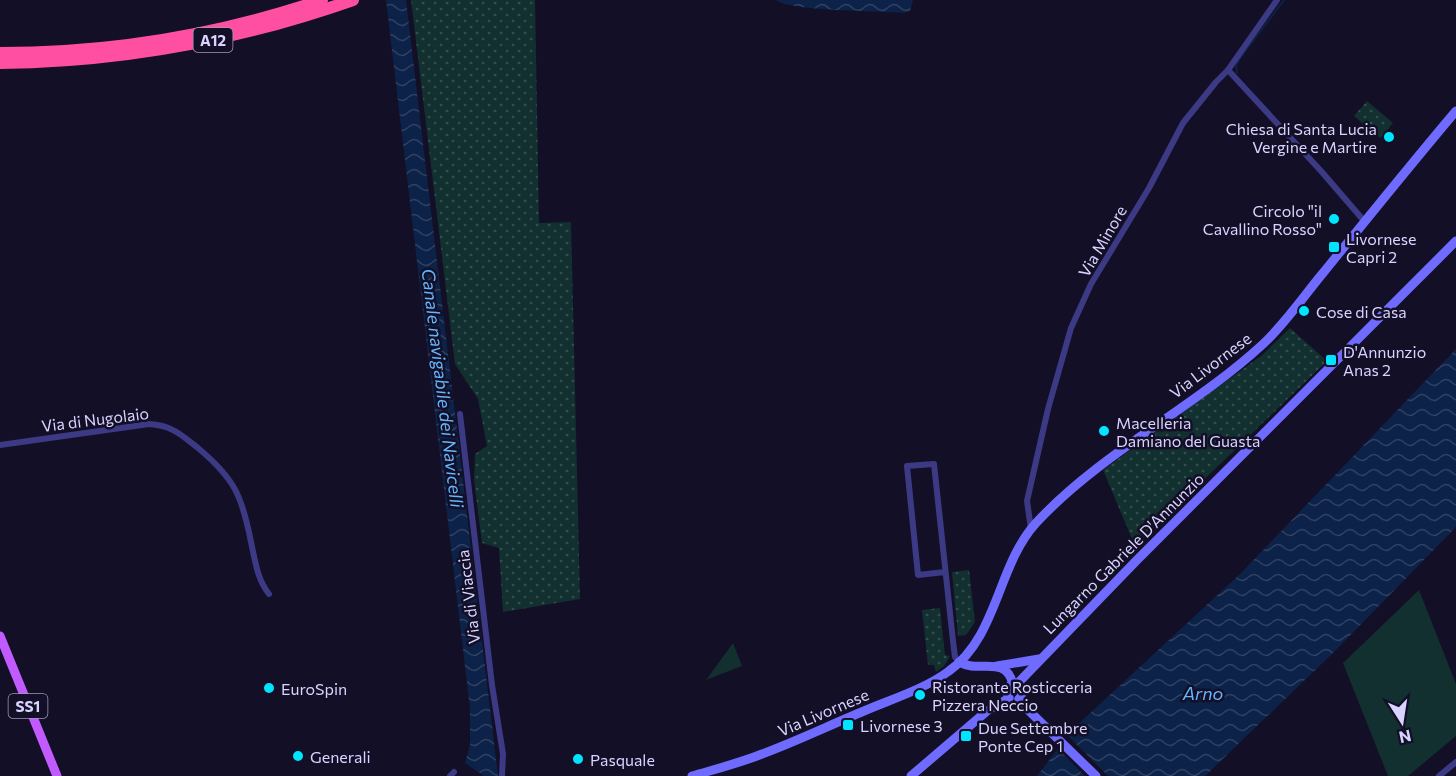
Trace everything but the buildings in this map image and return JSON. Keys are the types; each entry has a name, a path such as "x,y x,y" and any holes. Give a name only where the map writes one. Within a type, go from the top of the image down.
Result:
{"highway":[{"name":"A12","path":"0,53 82,49 179,36 255,20 322,0"},
{"name":"A12","path":"0,63 90,59 181,47 251,32 353,0"}],"main road":[{"name":"SS1","path":"0,636 57,776"}],"street":[{"name":"Via Minore","path":"1031,528 1028,492 1071,328 1092,284 1149,188 1184,123 1228,70 1277,0"},
{"path":"1228,70 1365,222"},
{"name":"Via Livornese","path":"692,776 763,754 882,704 939,677 959,662 982,632 1015,554 1031,528 1109,458 1232,370 1263,344 1456,111"},
{"name":"Lungarno Gabriele D'Annunzio","path":"1015,684 1456,241"},
{"name":"Via di Viaccia","path":"460,414 492,685 503,754 502,776"},
{"name":"Via di Nugolaio","path":"0,445 149,424 162,425 177,431 219,466 237,491 244,509 257,572 262,585 269,594"},
{"path":"945,572 918,575 907,466 934,464 954,649 959,662 971,667 1039,660"},
{"path":"911,776 987,711 1022,695 1023,690 1015,684 1006,669 995,666"},
{"path":"1015,684 1009,686 1006,691 1096,776"},
{"path":"1439,776 1456,762"}],"green space":[{"path":"411,0 535,0 539,223 571,222 580,599 503,612 499,548 482,543 474,480 475,454 487,446 478,399 455,364"},
{"path":"1367,101 1393,123 1380,138 1354,116"},
{"path":"1290,328 1327,361 1135,546 1103,470 1261,356"},
{"path":"969,570 975,622 966,635 958,636 952,572"},
{"path":"1419,590 1456,684 1456,736 1408,776 1388,776 1343,663"},
{"path":"940,608 945,655 950,656 944,666 936,672 934,665 928,665 922,610"},
{"path":"733,643 742,666 706,680"}],"water":[{"name":"Canale navigabile dei Navicelli","path":"386,0 406,0 498,776 484,776 465,763 470,745 470,708"},
{"path":"776,0 913,0 910,11 903,13 816,8 784,4"},
{"name":"Arno","path":"1456,349 1456,527 1334,652 1205,776 1037,776 1073,729 1240,574"}],"pier":[{"path":"1066,734 1108,776 1085,776 1056,747"}],"waterway":[{"path":"1237,73 1236,65 1241,57 1284,0"}],"place":[{"name":"Chiesa di Santa Lucia Vergine e Martire","path":"1389,137"},
{"name":"Circolo \"il Cavallino Rosso\"","path":"1334,219"},
{"name":"Livornese Capri 2","path":"1334,247"},
{"name":"Cose di Casa","path":"1304,311"},
{"name":"D'Annunzio Anas 2","path":"1331,360"},
{"name":"Macelleria Damiano del Guasta","path":"1104,431"},
{"name":"EuroSpin","path":"269,688"},
{"name":"Ristorante Rosticceria Pizzera Neccio","path":"920,695"},
{"name":"Livornese 3","path":"848,725"},
{"name":"Due Settembre Ponte Cep 1","path":"966,736"},
{"name":"Generali","path":"298,756"},
{"name":"Pasquale","path":"578,759"}]}
